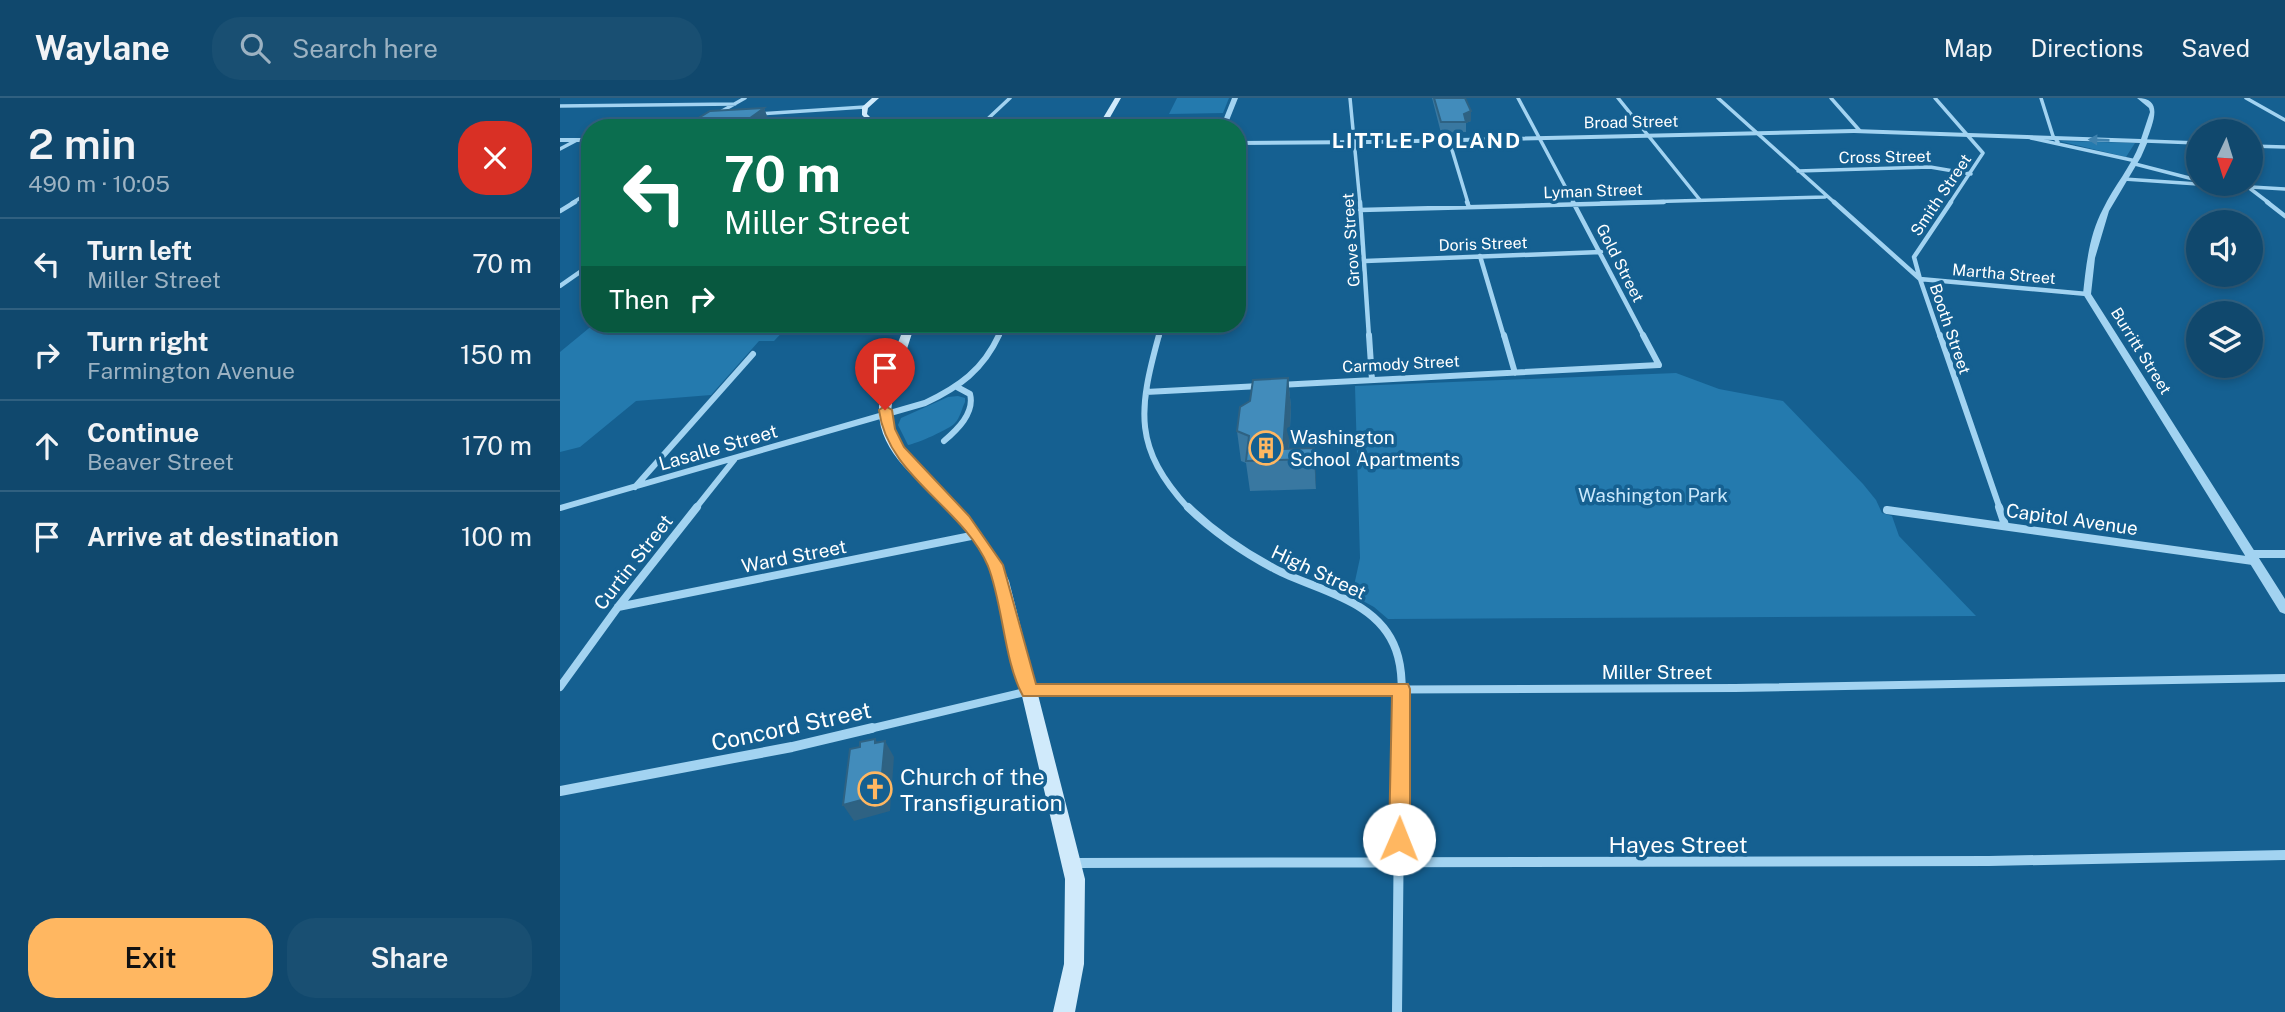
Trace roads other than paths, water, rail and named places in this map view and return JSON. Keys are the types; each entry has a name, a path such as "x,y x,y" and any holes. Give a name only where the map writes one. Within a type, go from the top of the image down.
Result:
{"main road":[{"path":"871,119 864,114 865,107 876,98"},
{"path":"1105,119 1118,98"},
{"path":"907,333 887,398 885,416 888,429 898,449 976,535 1002,581 1072,863 1075,879 1074,964 1064,1012"}],"street":[{"path":"729,116 709,117 745,98"},
{"path":"988,119 1010,98"},
{"path":"1227,119 1235,98"},
{"name":"Grove Street","path":"1350,98 1356,142 1372,380"},
{"name":"Gold Street","path":"1518,98 1658,365"},
{"path":"1618,98 1700,200"},
{"name":"Booth Street","path":"1718,98 1825,197 1920,279 2005,525"},
{"path":"1831,98 1860,131"},
{"name":"Smith Street","path":"1920,279 1914,257 1983,153 1935,98"},
{"path":"2040,98 2054,138"},
{"name":"Burritt Street","path":"2140,98 2154,109 2136,162 2104,212 2091,258 2087,295 2285,609"},
{"path":"2246,98 2285,120"},
{"path":"560,106 734,104"},
{"path":"752,115 865,107"},
{"name":"Broad Street","path":"1246,143 1860,131 2186,143"},
{"name":"Broad Street","path":"2025,137 2136,162 2186,179"},
{"name":"Broad Street","path":"2054,138 2062,144"},
{"path":"560,140 581,140"},
{"path":"560,149 577,140"},
{"path":"1449,140 1469,207"},
{"path":"2263,146 2285,147"},
{"name":"Cross Street","path":"1798,171 1930,167 1971,174"},
{"path":"2123,179 2186,182"},
{"path":"2263,188 2285,189"},
{"path":"2259,196 2285,216"},
{"name":"Lyman Street","path":"1360,210 1825,197"},
{"path":"560,211 581,198"},
{"name":"Doris Street","path":"1365,261 1601,252"},
{"path":"1480,256 1515,373"},
{"path":"560,286 581,271"},
{"name":"Martha Street","path":"1920,279 2087,295"},
{"name":"Lasalle Street","path":"560,508 925,403 957,387 985,363 1000,333"},
{"name":"High Street","path":"1160,333 1146,391 1144,423 1149,445 1160,471 1176,493 1203,522 1244,552 1370,614 1385,629 1396,647 1401,668 1398,1012"},
{"path":"634,487 753,354"},
{"name":"Carmody Street","path":"1146,391 1658,365"},
{"path":"944,441 961,426 972,401 970,394 957,387"},
{"name":"Curtin Street","path":"560,687 618,607 734,459"},
{"name":"Capitol Avenue","path":"1887,510 2251,557 2285,554"},
{"name":"Ward Street","path":"618,607 976,535"},
{"name":"Miller Street","path":"1029,691 1721,688 2285,678"},
{"name":"Concord Street","path":"560,791 792,747 1029,691"},
{"name":"Hayes Street","path":"1072,863 1989,862 2285,855"}],"place":[{"name":"Washington School Apartments","path":"1266,448"},
{"name":"Church of the Transfiguration","path":"875,789"}],"district":[{"name":"LITTLE POLAND","path":"1427,140"}],"park label":[{"name":"Washington Park","path":"1653,495"}]}
